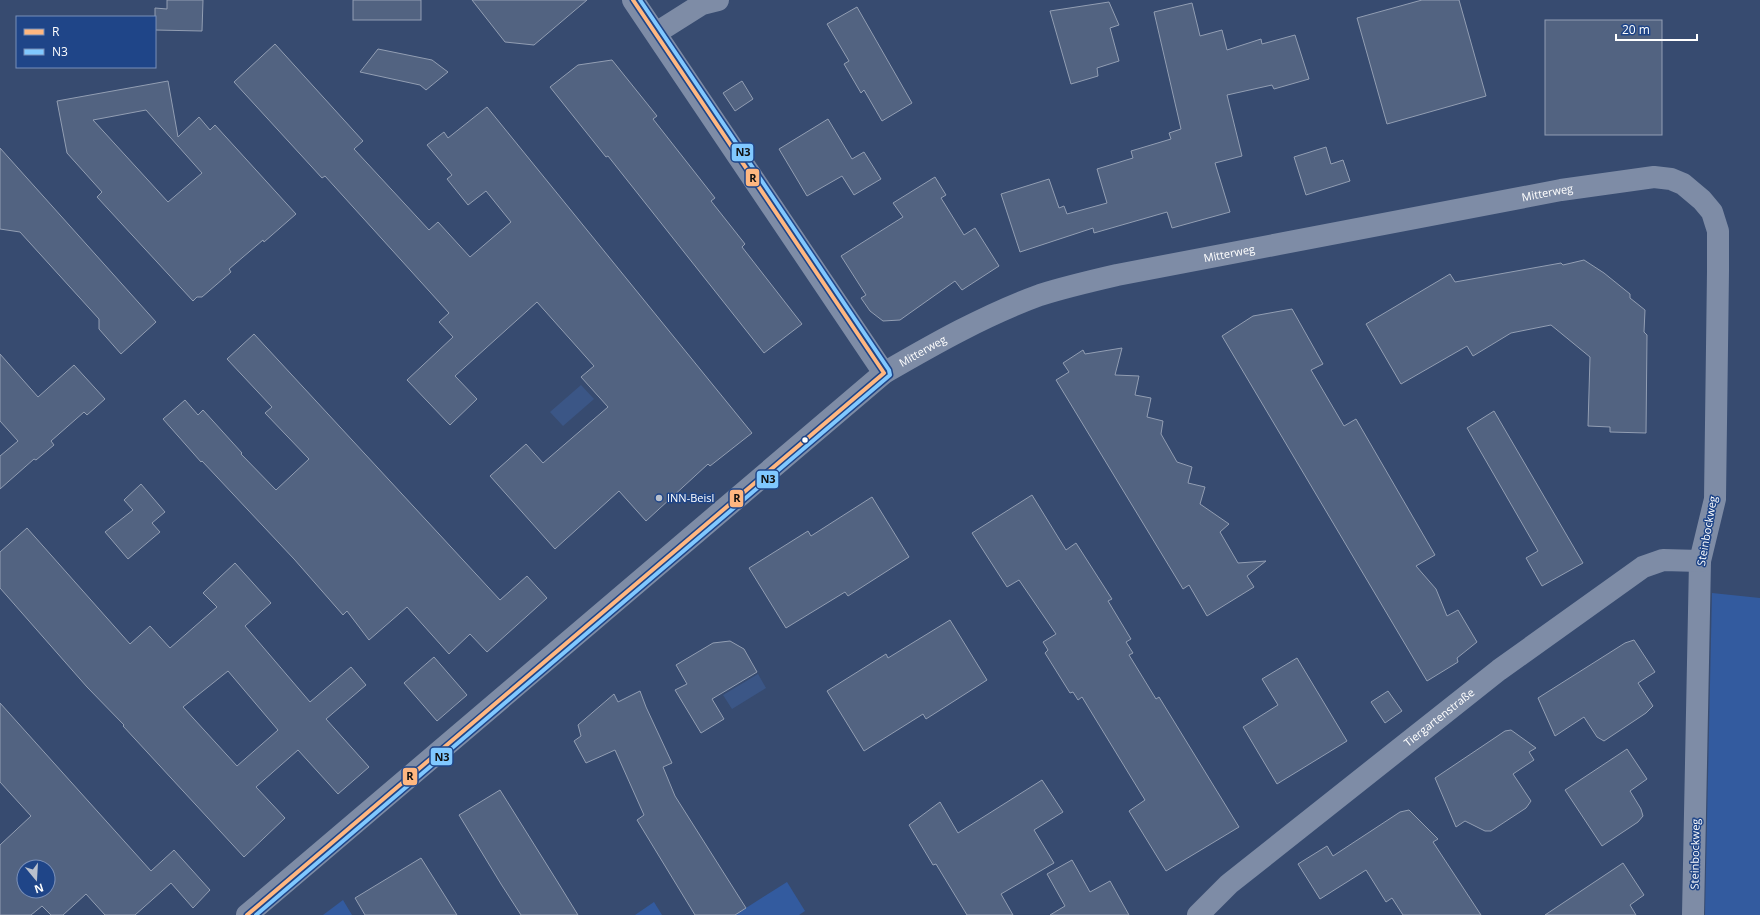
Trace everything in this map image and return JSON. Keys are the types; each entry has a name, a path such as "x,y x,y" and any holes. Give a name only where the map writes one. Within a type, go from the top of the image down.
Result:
{"street":[{"path":"633,0 884,373"},
{"path":"656,33 702,4 718,0"},
{"name":"Mitterweg","path":"247,915 884,373 926,349 994,314 1040,295 1087,282 1172,264 1561,190 1654,177 1670,179 1683,184"},
{"name":"Steinbockweg","path":"1683,184 1702,200 1712,212 1718,231 1715,499 1700,562 1694,915"},
{"name":"Tiergartenstraße","path":"1198,915 1229,884 1499,670 1643,567 1663,560 1700,562"}],"shaded area":[{"path":"581,385 594,399 563,426 550,412"},
{"path":"1712,593 1760,598 1760,915 1705,915"},
{"path":"758,674 766,688 732,709 723,695"},
{"path":"787,882 805,911 799,915 735,915"},
{"path":"343,900 352,915 323,915"},
{"path":"654,902 662,915 635,915"}],"building":[{"path":"167,0 203,0 202,31 156,30 155,8 167,9"},
{"path":"353,0 421,0 421,20 353,20"},
{"path":"472,0 587,0 534,45 505,42"},
{"path":"1422,0 1459,0 1486,96 1387,124 1357,18"},
{"path":"1109,2 1119,25 1110,28 1119,61 1097,68 1098,76 1071,84 1050,11"},
{"path":"1192,3 1200,36 1222,30 1227,50 1261,39 1262,44 1295,35 1309,79 1274,89 1272,85 1227,95 1242,156 1215,163 1230,212 1172,228 1167,212 1094,233 1093,228 1020,252 1001,194 1049,179 1059,208 1064,206 1067,214 1107,203 1097,169 1133,158 1131,151 1171,139 1169,133 1181,129 1154,12"},
{"path":"857,7 912,103 882,121 864,90 861,93 844,64 849,61 827,24"},
{"path":"1545,20 1662,20 1662,135 1545,135"},
{"path":"275,44 363,141 354,149 429,230 438,222 470,257 511,222 486,191 468,205 447,179 452,175 427,145 444,132 448,138 487,107 752,433 710,466 708,464 646,521 619,491 555,549 490,476 526,444 543,463 608,407 581,377 594,366 537,302 455,376 477,399 450,425 407,380 453,337 439,322 449,313 325,176 322,178 234,82"},
{"path":"378,49 432,60 448,72 426,90 420,85 360,72"},
{"path":"612,60 657,116 653,119 715,198 711,201 745,244 742,247 802,324 764,353 608,156 606,157 550,87 578,65"},
{"path":"168,81 178,137 199,117 210,130 215,125 296,214 264,242 263,240 229,269 231,272 202,297 197,297 193,301 97,197 102,192 67,153 57,101","holes":["146,110 202,173 168,202 93,120"]},
{"path":"742,81 753,99 735,111 723,93"},
{"path":"828,119 852,159 864,152 881,179 854,195 842,176 807,196 779,149"},
{"path":"1326,147 1331,164 1343,160 1350,181 1306,195 1294,157"},
{"path":"0,148 156,322 121,354 99,329 99,319 20,232 0,229"},
{"path":"935,177 946,195 941,198 964,235 975,228 999,266 962,290 955,281 900,320 883,321 870,311 861,298 866,295 841,256 903,217 893,203"},
{"path":"1584,260 1604,273 1630,294 1630,298 1645,310 1644,332 1647,335 1646,433 1610,432 1610,427 1588,426 1590,357 1551,325 1511,333 1473,356 1467,346 1401,384 1366,324 1450,274 1455,282 1561,263 1563,265"},
{"path":"1292,309 1323,364 1311,370 1344,426 1356,419 1435,555 1416,566 1436,589 1447,616 1458,610 1477,642 1457,658 1458,662 1427,681 1222,336 1253,316"},
{"path":"254,334 500,600 527,576 547,598 487,652 470,634 449,654 407,607 369,640 347,611 343,615 294,559 202,461 201,462 163,419 185,400 198,415 203,410 242,453 241,454 276,490 309,459 265,413 272,407 227,359"},
{"path":"1122,348 1115,375 1139,376 1135,395 1151,398 1147,417 1163,421 1161,434 1177,462 1192,467 1188,483 1205,487 1200,504 1229,524 1220,532 1238,563 1266,561 1247,576 1254,587 1207,616 1189,585 1183,589 1056,380 1069,372 1063,363 1083,350 1085,354"},
{"path":"0,354 38,397 74,365 105,399 87,415 84,412 51,441 54,445 36,460 34,459 0,489 0,456 18,441 0,421"},
{"path":"1494,411 1583,563 1542,586 1526,558 1538,551 1467,428"},
{"path":"141,484 165,512 152,523 160,532 128,559 105,532 133,510 124,500"},
{"path":"1032,495 1066,550 1076,543 1112,599 1108,601 1131,639 1126,642 1133,653 1129,655 1156,699 1159,697 1239,827 1166,871 1129,811 1145,800 1082,697 1078,700 1073,692 1070,693 1045,653 1048,650 1043,642 1056,634 1019,580 1007,587 972,533"},
{"path":"872,497 909,557 848,596 845,592 786,628 749,568 808,531 811,536"},
{"path":"27,528 130,644 150,626 170,648 217,607 203,593 235,563 271,603 245,626 310,702 351,667 366,685 326,719 369,767 338,794 298,750 256,787 285,818 244,857 123,726 124,725 87,687 0,588 0,552","holes":["228,671 278,730 237,766 183,707"]},
{"path":"950,620 987,680 926,719 923,714 864,751 827,691 886,654 888,658"},
{"path":"1634,640 1655,672 1638,683 1653,706 1646,713 1604,741 1597,737 1584,717 1555,736 1538,698 1625,643"},
{"path":"730,641 744,649 757,672 712,699 724,719 701,733 675,690 687,684 676,665 713,643"},
{"path":"434,657 467,695 437,721 404,683"},
{"path":"1297,658 1347,741 1277,784 1243,727 1278,705 1262,679"},
{"path":"640,691 672,763 663,767 675,796 746,908 735,915 695,915 637,820 644,815 615,750 586,763 574,741 581,736 578,725 614,694 618,702"},
{"path":"1388,691 1402,711 1385,723 1371,702"},
{"path":"0,703 151,871 174,850 210,890 193,908 171,883 135,915 105,915 86,894 63,915 51,915 42,906 31,915 0,915 0,845 31,816 0,782"},
{"path":"1511,730 1536,748 1529,752 1534,760 1513,774 1531,801 1526,808 1491,831 1485,831 1465,821 1456,827 1435,778 1505,731"},
{"path":"1627,749 1647,779 1630,791 1641,809 1643,816 1638,822 1602,846 1565,790"},
{"path":"1042,780 1063,812 1034,830 1054,863 1001,894 1013,915 967,915 936,864 933,865 909,825 940,802 958,833"},
{"path":"500,790 578,915 521,915 501,884 459,815"},
{"path":"1409,810 1438,839 1433,842 1481,915 1403,915 1392,898 1386,902 1366,870 1320,899 1298,864 1327,846 1333,856 1400,812"},
{"path":"421,858 457,915 365,915 355,898"},
{"path":"1072,860 1090,892 1110,881 1129,915 1050,915 1065,906 1047,874"},
{"path":"1623,863 1644,895 1630,905 1636,915 1545,915"}],"transit line":[{"name":"R","path":"247,915 884,373 633,0"},
{"name":"N3","path":"256,915 890,375 889,370 640,0"}],"place":[{"name":"INN-Beisl","path":"659,498"}]}
